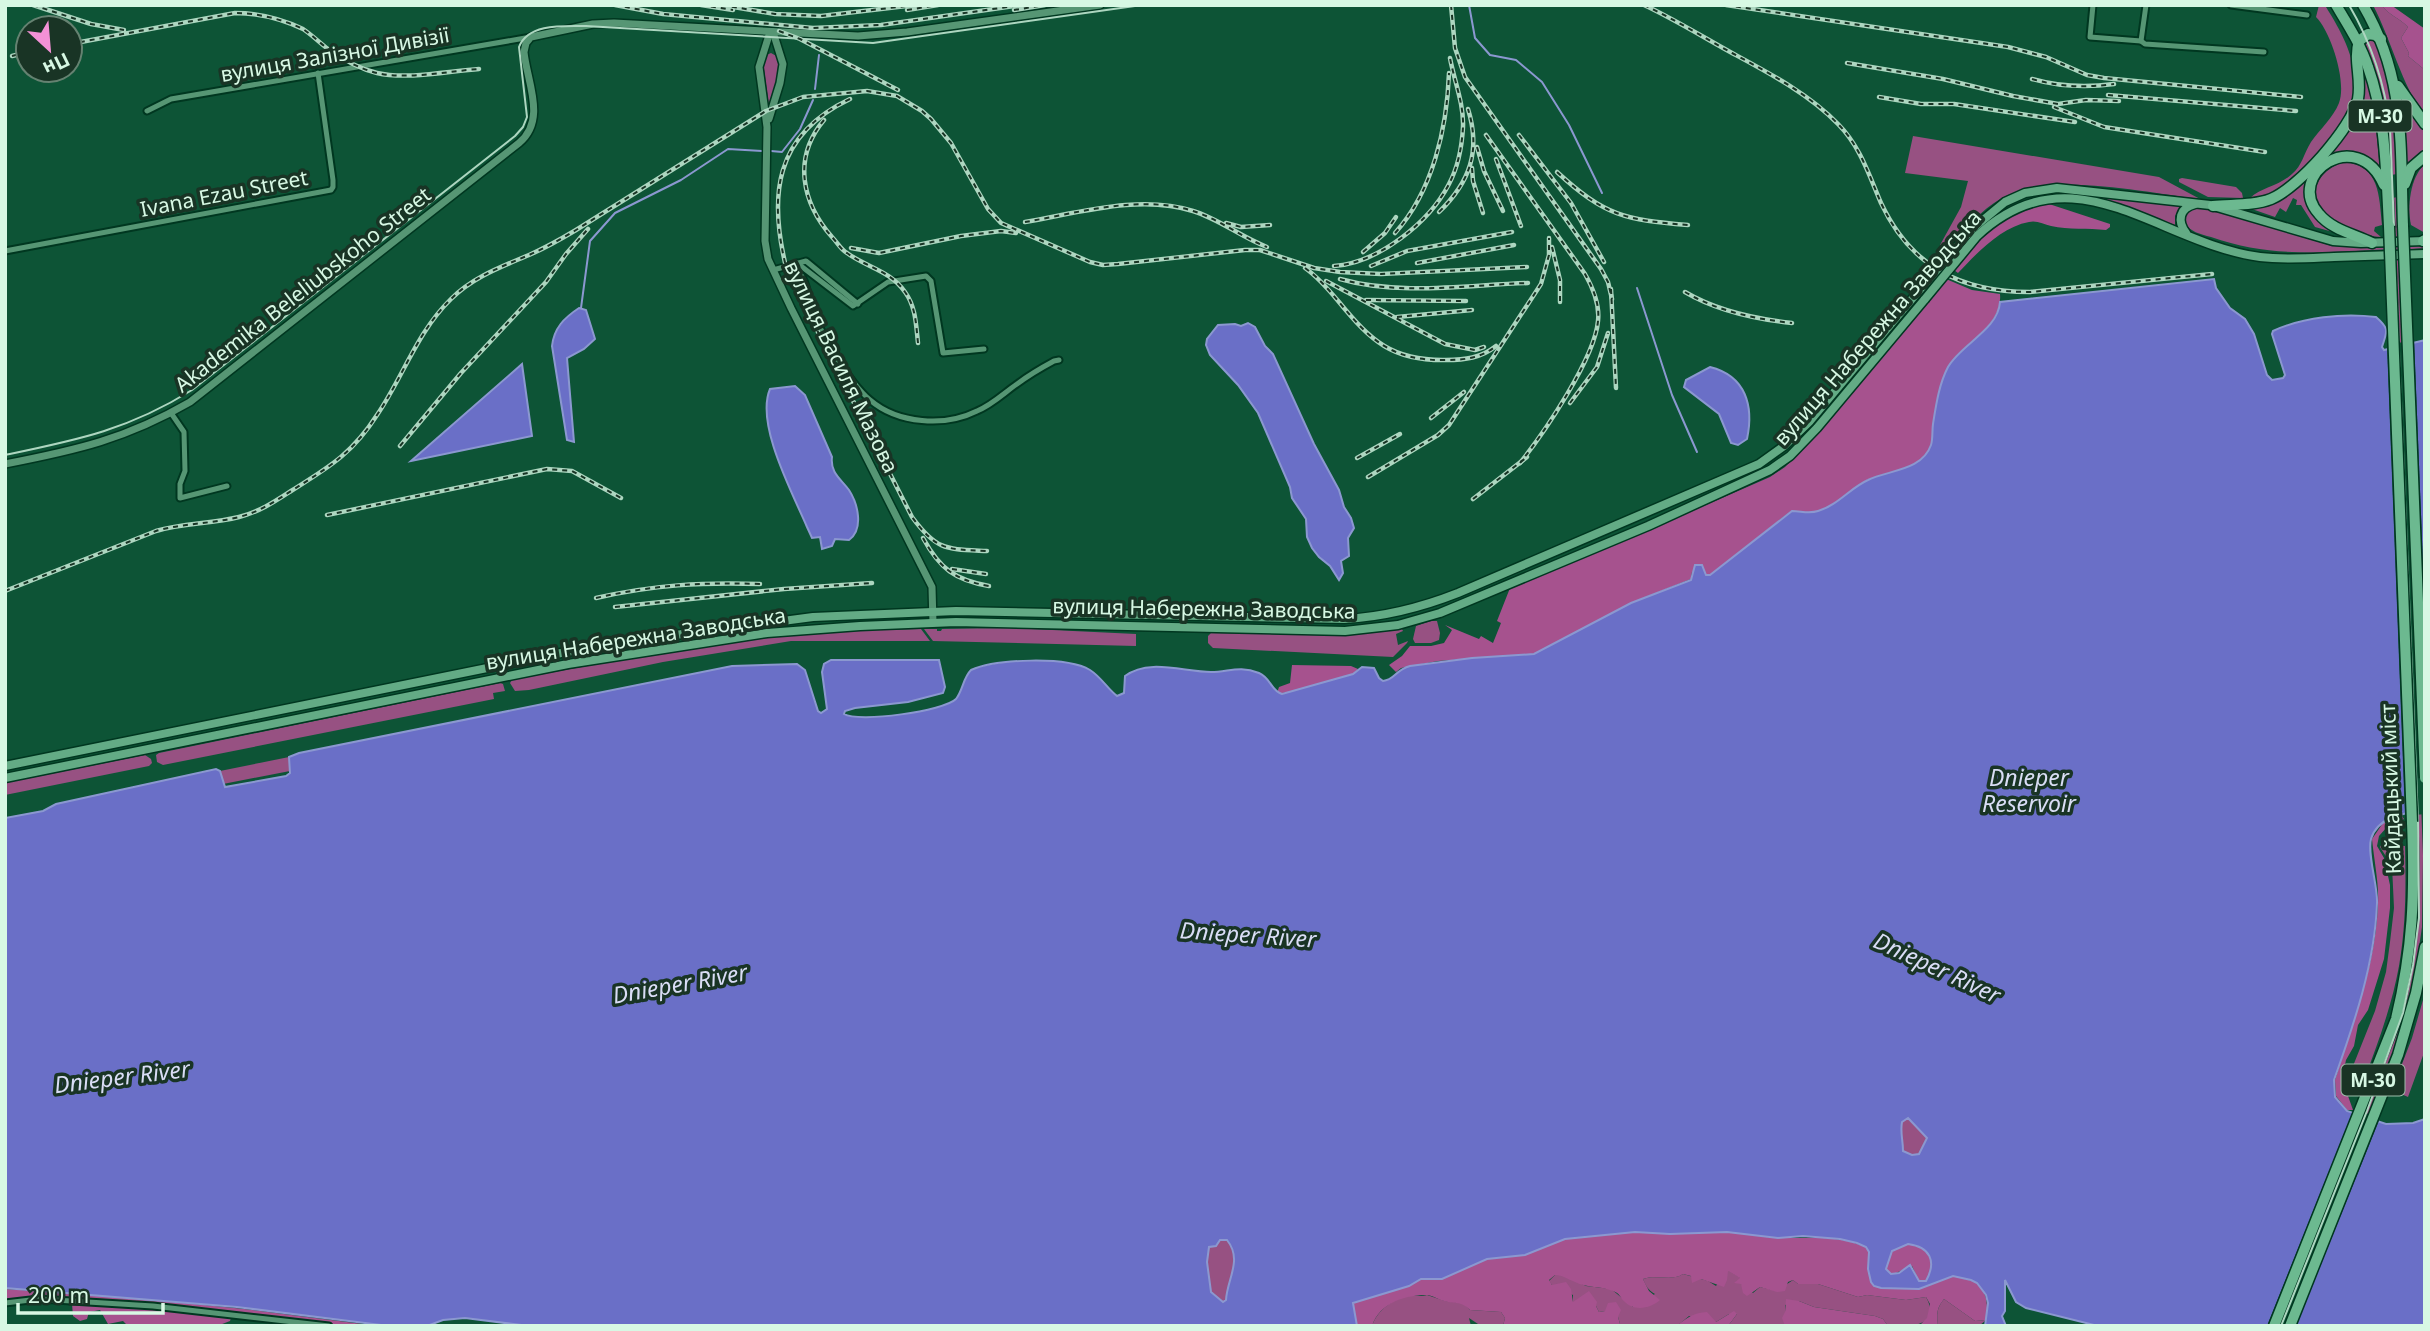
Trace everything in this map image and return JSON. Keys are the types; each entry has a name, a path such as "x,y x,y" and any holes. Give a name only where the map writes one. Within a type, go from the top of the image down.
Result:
{"highway":[{"name":"М-30","path":"2336,5 2369,68 2382,130 2387,192"},
{"name":"М-30","path":"2363,5 2381,39 2394,79 2400,127 2403,191"},
{"path":"2213,206 2269,200 2286,192 2303,177 2342,131 2354,112 2360,88 2356,57 2358,43 2368,34 2375,34 2381,39"},
{"path":"2394,79 2425,124"},
{"path":"2372,243 2344,231 2320,216 2311,200 2311,183 2320,167 2328,161 2345,156 2354,157 2369,164 2376,171 2387,192"},
{"path":"2403,191 2411,168 2425,156"},
{"name":"Кайдацький міст","path":"2403,191 2425,778"},
{"name":"Кайдацький міст","path":"2274,1326 2396,1019 2412,938 2413,854 2387,192"},
{"name":"М-30","path":"2290,1326 2402,1044 2425,947"}],"main road":[{"name":"вулиця Набережна Заводська","path":"5,766 593,648 813,617 933,611 1344,619 1381,616 1436,602 1739,474 1774,454 1810,421 1917,293 1974,233 2005,202 2025,193 2045,189 2083,189 2213,206 2325,240 2372,243 2424,241"},
{"name":"вулиця Набережна Заводська","path":"5,778 622,655 791,631 933,623 1345,631 1382,628 1428,617 1690,508 1780,464 1817,428 1925,299 1974,233 2011,209 2036,200 2083,198 2237,252 2272,258 2425,254"},
{"path":"2188,234 2181,224 2180,216 2188,206 2198,204"}],"street":[{"path":"531,37 593,24 614,23 882,35 1100,5"},
{"path":"2093,5 2090,37 2141,41 2145,44 2264,52"},
{"path":"2141,41 2146,5"},
{"path":"2231,5 2306,15"},
{"name":"вулиця Василя Мазова","path":"767,127 783,73 783,64 772,32"},
{"name":"вулиця Василя Мазова","path":"772,32 759,67 767,127 765,241 773,270 932,587 933,623"},
{"name":"Akademika Beleliubskoho Street","path":"5,464 93,446 171,413 217,382 527,137 535,116 524,56 526,43 531,37"},
{"name":"вулиця Залізної Дивізії","path":"147,110 172,99 531,37"},
{"name":"Ivana Ezau Street","path":"5,251 331,190 333,180 317,73"},
{"path":"773,270 806,261 858,304 888,282 926,276 931,281 943,353 984,349"},
{"path":"788,266 795,267 801,274 813,311 855,384 870,400 889,413 938,421 958,418 988,405 1019,382 1059,360"},
{"path":"171,413 184,432 186,471 180,484 180,498 228,486"},
{"path":"5,1303 38,1299 153,1306 329,1326"}],"shaded area":[{"path":"2319,5 2326,7 2350,55 2355,76 2353,99 2337,128 2302,170 2277,191 2250,198 2295,171 2311,142 2339,103 2339,71 2332,45 2316,17"},
{"path":"2373,5 2382,5 2408,27 2401,38 2408,56 2425,70 2425,117 2409,90"},
{"path":"2382,5 2391,5 2425,29 2425,70 2408,56 2401,38 2408,27"},
{"path":"2374,38 2392,104 2397,174 2391,175 2380,90 2363,42 2365,39"},
{"path":"771,53 778,57 778,63 769,106 763,62 764,56"},
{"path":"2359,55 2374,106 2380,171 2368,160 2355,155 2325,157 2353,120"},
{"path":"2402,99 2425,128 2425,152 2406,168 2405,124"},
{"path":"1913,136 2159,177 2200,199 2099,186 2046,186 2022,190 2002,198 1987,209 1947,249 1940,245 1961,207 1968,181 1905,173"},
{"path":"2344,162 2365,169 2375,184 2382,225 2375,227 2374,231 2381,237 2366,235 2340,224 2321,209 2317,201 2315,194 2319,180 2330,169"},
{"path":"2425,164 2425,233 2411,225 2409,210 2413,184"},
{"path":"2311,172 2306,191 2308,206 2318,220 2333,232 2315,227 2301,205 2296,205 2297,200 2293,198 2286,212 2280,208 2275,217 2246,207 2282,196"},
{"path":"2182,178 2236,187 2243,198 2208,197 2179,182"},
{"path":"2091,195 2181,206 2175,216 2175,225"},
{"path":"2398,197 2400,247 2425,246 2400,250 2423,855 2422,927 2414,982 2403,1025 2368,1119 2279,1326 2393,1039 2406,990 2414,942 2417,843 2394,249 2302,252 2257,249 2199,234 2184,222 2185,214 2193,208 2213,210 2332,246 2394,248 2392,198"},
{"path":"2046,203 2110,224 2110,227 2106,230 2065,228 2029,222 1999,235 1958,273 1954,270 1981,239 2011,213"},
{"path":"1946,279 1972,290 2000,294 1999,306 1989,325 1949,366 1940,386 1931,445 1920,460 1867,480 1822,510 1786,515 1710,575 1692,572 1691,579 1631,603 1534,654 1438,661 1401,668 1396,672 1389,665 1410,646 1444,643 1452,630 1445,625 1479,639 1481,636 1493,643 1501,623 1497,621 1510,588 1770,477 1785,467 1812,440"},
{"path":"1437,621 1439,640 1415,643 1413,639 1416,626"},
{"path":"1009,628 1136,634 1136,646 933,641 924,629 941,631"},
{"path":"921,629 930,641 791,641 663,662 529,690 515,691 510,683 512,680 607,663 766,638 824,632"},
{"path":"1403,631 1396,634 1398,645 1408,641 1393,657 1213,648 1208,643 1211,633 1342,635"},
{"path":"1292,665 1351,666 1358,669 1353,674 1277,693 1279,687 1290,683"},
{"path":"500,683 505,691 493,693 494,699 163,765 157,762 156,755 159,753"},
{"path":"145,755 151,759 149,766 5,795 5,783"},
{"path":"289,757 290,771 223,784 220,771"},
{"path":"2402,816 2404,819 2387,827 2379,836 2377,846 2384,858 2390,885 2390,908 2384,959 2368,1010 2358,1025 2354,1046 2346,1060 2342,1079 2353,1110 2347,1110 2336,1096 2335,1080 2373,948 2378,895 2372,839 2383,823"},
{"path":"2402,829 2393,840 2394,845 2405,846 2405,906 2401,951 2389,1009 2364,1080 2349,1076 2375,1011 2386,972 2394,908 2392,866 2380,847 2386,837"},
{"path":"2425,993 2425,1050 2408,1097 2392,1090 2412,1038"},
{"path":"1908,1118 1927,1137 1919,1154 1912,1155 1903,1151 1900,1130 1902,1122"},
{"path":"1635,1232 1734,1232 1774,1238 1824,1238 1856,1243 1866,1247 1869,1252 1868,1269 1919,1289 1953,1276 1977,1282 1986,1300 1986,1320 1975,1321 1944,1299 1938,1312 1938,1326 1919,1326 1927,1318 1930,1304 1926,1297 1906,1300 1867,1295 1858,1297 1818,1284 1798,1284 1793,1280 1788,1282 1785,1291 1777,1292 1760,1287 1747,1296 1743,1293 1741,1284 1734,1283 1740,1278 1728,1271 1724,1287 1701,1279 1692,1283 1691,1276 1683,1274 1643,1279 1649,1291 1660,1300 1643,1308 1629,1305 1617,1293 1608,1289 1580,1284 1558,1275 1549,1280 1552,1285 1566,1282 1571,1289 1573,1302 1589,1291 1597,1302 1599,1312 1605,1311 1608,1303 1616,1302 1621,1310 1618,1317 1623,1326 1503,1326 1505,1318 1501,1312 1470,1310 1461,1304 1428,1295 1403,1298 1387,1306 1372,1326 1357,1326 1356,1323 1352,1303 1408,1286 1421,1279 1442,1279 1487,1259 1525,1255 1557,1240"},
{"path":"1220,1240 1227,1240 1234,1255 1227,1301 1223,1303 1211,1293 1207,1262 1209,1247 1216,1246"},
{"path":"1908,1244 1922,1248 1929,1256 1931,1267 1926,1281 1919,1281 1912,1266 1891,1274 1886,1269 1892,1251"},
{"path":"1727,1270 1741,1278 1741,1284 1753,1293 1760,1287 1777,1291 1793,1280 1798,1284 1818,1284 1858,1297 1867,1295 1906,1300 1926,1297 1930,1315 1921,1323 1888,1326 1883,1319 1875,1316 1814,1307 1799,1301 1785,1305 1785,1326 1728,1326 1737,1314 1729,1314 1716,1322 1689,1316 1677,1326 1623,1326 1618,1317 1605,1311 1599,1312 1596,1306 1573,1302 1573,1295 1549,1281 1555,1275 1563,1275 1586,1286 1611,1289 1633,1307 1655,1294 1643,1279 1683,1274 1716,1286"},
{"path":"5,1289 126,1297 378,1326 312,1323 75,1298 47,1297 5,1302"},
{"path":"1427,1295 1463,1303 1470,1310 1501,1312 1505,1318 1503,1326 1481,1326 1469,1318 1471,1326 1372,1326 1382,1310 1392,1302 1403,1297"},
{"path":"1786,1299 1814,1307 1875,1316 1883,1319 1888,1326 1785,1326 1782,1318"},
{"path":"1944,1299 1975,1321 1986,1320 1979,1326 1938,1326 1938,1312"},
{"path":"72,1304 227,1315 231,1318 230,1321 217,1326 128,1326 123,1321 108,1324 100,1310 89,1312 87,1319 80,1321 73,1316"},
{"path":"1734,1311 1737,1314 1728,1326 1677,1326 1698,1313 1707,1312 1716,1322"}],"water":[{"name":"Dnieper Reservoir","path":"2214,279 2216,288 2230,308 2245,319 2254,334 2267,375 2272,380 2285,375 2273,331 2297,322 2337,316 2376,317 2386,330 2382,347 2384,350 2425,340 2425,810 2393,817 2380,825 2371,839 2370,853 2377,903 2372,948 2356,1015 2334,1080 2335,1097 2347,1111 2386,1124 2413,1123 2425,1119 2425,1326 2098,1326 2026,1308 2016,1302 2005,1280 2005,1311 2002,1316 2006,1326 1985,1326 1988,1303 1986,1295 1977,1283 1971,1280 1953,1276 1919,1289 1881,1288 1871,1282 1868,1269 1869,1252 1866,1247 1857,1243 1840,1239 1803,1236 1778,1238 1727,1232 1635,1232 1565,1239 1525,1255 1487,1259 1442,1279 1421,1279 1409,1286 1353,1303 1357,1326 529,1326 465,1318 443,1320 427,1326 389,1326 237,1307 5,1288 5,818 43,811 56,804 216,769 220,771 225,787 286,776 290,773 289,757 299,753 732,666 797,664 805,670 818,711 821,713 827,709 822,672 824,664 831,660 939,660 945,687 943,693 908,702 855,708 845,711 844,714 866,717 936,708 956,699 971,670 1013,661 1048,661 1079,666 1094,673 1117,696 1124,693 1125,676 1134,671 1156,667 1211,672 1240,669 1252,671 1263,675 1275,690 1282,694 1353,674 1362,667 1374,668 1383,681 1410,666 1534,654 1631,603 1691,580 1695,565 1702,565 1706,575 1710,575 1792,511 1818,511 1868,480 1920,460 1931,445 1938,395 1948,367 1993,321 2000,302","holes":["1908,1118 1927,1138 1919,1154 1912,1155 1903,1151 1902,1122","1220,1240 1227,1240 1234,1255 1226,1300 1223,1302 1211,1292 1207,1262 1209,1247 1216,1246","1908,1244 1922,1248 1931,1261 1926,1281 1919,1281 1910,1265 1899,1273 1891,1274 1886,1269 1892,1251"]},
{"path":"579,308 586,310 595,339 567,358 574,442 567,440 552,346 561,324"},
{"path":"1248,323 1255,327 1265,346 1273,354 1351,518 1354,528 1348,538 1349,556 1341,561 1343,573 1339,580 1330,566 1312,548 1307,537 1306,519 1292,498 1290,487 1258,413 1238,385 1210,355 1206,345 1207,339 1218,325 1241,326"},
{"path":"522,364 532,436 411,461"},
{"path":"1710,367 1732,377 1745,394 1749,427 1747,439 1738,445 1731,443 1719,414 1684,387 1686,380"},
{"path":"795,386 805,395 832,457 834,472 849,490 857,509 858,523 854,535 849,540 835,539 832,546 822,549 820,537 812,538 785,478 767,421 770,389"}],"pier":[{"path":"2414,339 2425,615 2425,814 2405,816 2387,346"},
{"path":"2354,1109 2380,1118 2296,1326 2267,1326"}],"waterway":[{"path":"1469,5 1475,38 1490,55 1516,60 1542,82 1569,125 1602,193"},
{"path":"815,89 819,55"},
{"path":"771,151 782,152 800,129 813,100"},
{"path":"581,308 590,241 615,213 681,180 728,149 762,151"},
{"path":"1637,288 1672,395 1697,452"}],"tram line":[{"path":"5,455 102,432 146,415 192,390 515,136 527,117 519,47 524,39 538,30 558,26 586,26 873,43 1142,5"},
{"path":"2281,1326 2403,1013 2419,918 2418,821 2390,128 2376,65 2349,5"}],"railway":[{"path":"33,5 91,24 124,30"},
{"path":"615,5 663,14 813,28 881,25 1021,5"},
{"path":"701,5 733,10"},
{"path":"722,5 775,14 821,16 915,5"},
{"path":"907,10 938,5"},
{"path":"1014,10 1045,5"},
{"path":"1451,5 1455,48 1465,77 1601,269 1612,299"},
{"path":"1644,5 1774,76 1827,113 1858,151 1881,203 1907,244 1941,272 1960,281 2005,291 2030,292 2212,274"},
{"path":"1726,5 2008,47 2046,57 2087,75 2104,78 2301,97"},
{"path":"84,41 243,13 269,17 303,29 339,56 377,73 415,75 479,69"},
{"path":"779,31 800,39 898,90"},
{"path":"1334,266 1368,257 1400,238 1429,213 1449,184 1459,156 1463,127 1450,58"},
{"path":"1847,63 1943,79 2058,104 2086,100 2119,101"},
{"path":"1395,233 1419,198 1436,158 1445,115 1449,73"},
{"path":"2032,79 2073,86 2114,84"},
{"path":"5,591 156,531 239,517 279,499 328,467 358,440 386,400 429,326 460,291 488,273 570,233 766,111 803,97 867,91 897,96 922,111 951,143 988,209 1001,223 1090,262 1118,264 1260,250 1314,268 1340,272 1381,274 1527,267"},
{"path":"2108,95 2296,111"},
{"path":"1879,97 1921,104 1954,104 2075,122"},
{"path":"850,99 825,114 805,131 792,149 783,170 778,218 787,271 912,517 928,536 944,546 987,551"},
{"path":"2054,107 2104,127 2265,152"},
{"path":"1439,212 1458,189 1470,165 1473,139 1468,109"},
{"path":"824,120 814,135 805,165 805,180 814,210 843,250 886,274 905,292 913,310 918,343"},
{"path":"1486,135 1585,274 1598,308 1595,336 1588,355 1554,415 1520,463"},
{"path":"1519,135 1571,203 1604,262"},
{"path":"1477,147 1484,171 1503,211"},
{"path":"1496,159 1521,226"},
{"path":"1472,168 1473,181 1483,213"},
{"path":"1557,172 1589,198 1617,213 1648,221 1688,225"},
{"path":"1025,222 1109,207 1152,204 1173,206 1203,214 1267,247"},
{"path":"1363,252 1385,233 1396,217"},
{"path":"1226,223 1241,227 1270,225"},
{"path":"400,446 461,373 546,282 588,229"},
{"path":"851,248 879,253 961,236 1001,231 1016,233"},
{"path":"1371,266 1407,251 1512,232"},
{"path":"1368,477 1438,435 1449,425 1541,284 1549,255 1549,238"},
{"path":"1417,263 1514,245"},
{"path":"1552,247 1560,280 1560,302"},
{"path":"1305,268 1362,328 1384,346 1397,352 1411,357 1460,360 1479,356 1496,346"},
{"path":"1340,279 1410,288 1528,283"},
{"path":"1326,281 1445,344 1475,350 1484,347"},
{"path":"1611,289 1616,388"},
{"path":"1685,292 1737,313 1792,323"},
{"path":"1366,300 1466,301"},
{"path":"1397,317 1472,310"},
{"path":"1570,403 1597,367 1608,333"},
{"path":"1431,418 1464,392"},
{"path":"1357,458 1400,434"},
{"path":"1473,499 1527,457"},
{"path":"327,515 547,469 572,471 621,498"},
{"path":"923,538 936,558 950,571 967,580 989,586"},
{"path":"952,569 986,574"},
{"path":"615,607 784,589 872,583"},
{"path":"596,598 678,585 760,584"}],"water label":[{"name":"Dnieper River","path":"1248,935"},
{"name":"Dnieper River","path":"1937,968"},
{"name":"Dnieper River","path":"680,984"},
{"name":"Dnieper River","path":"122,1077"}]}
